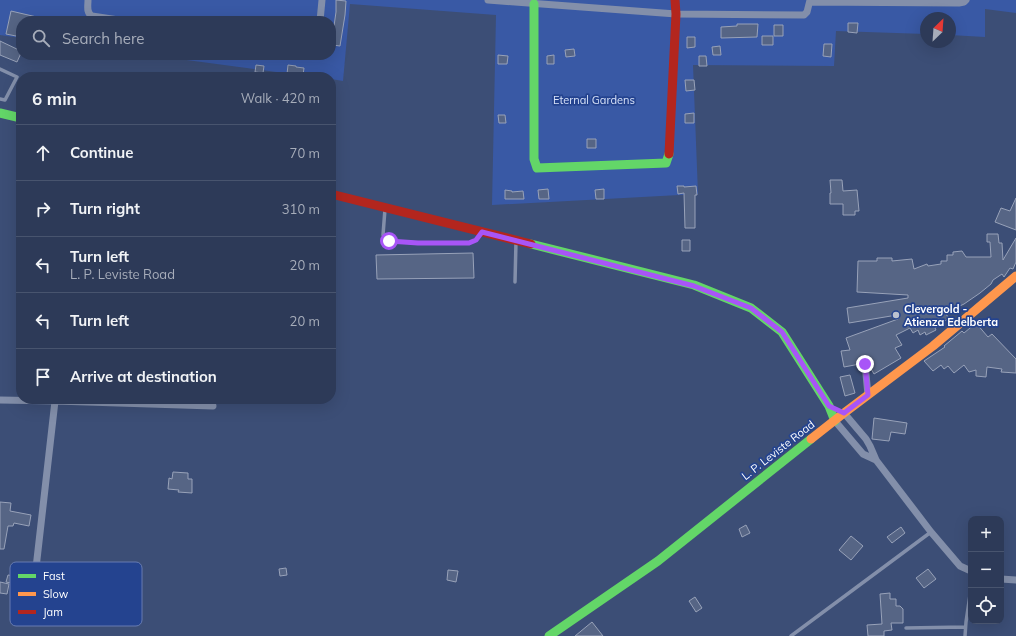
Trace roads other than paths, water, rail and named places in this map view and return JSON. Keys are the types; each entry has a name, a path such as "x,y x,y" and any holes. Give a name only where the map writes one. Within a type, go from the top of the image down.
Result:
{"street":[{"path":"88,0 88,12 92,16"},
{"path":"320,16 322,0"},
{"path":"488,0 676,14 804,14 807,12 810,1 959,3 966,0"},
{"path":"534,4 534,159 537,168 666,163 670,154 676,14 675,0"},
{"path":"0,113 16,117"},
{"path":"336,195 694,286 751,308 782,332 829,406 835,421 864,454 876,460"},
{"name":"L. P. Leviste Road","path":"549,636 658,561 844,413 933,346 1016,276"},
{"path":"865,364 868,395"},
{"path":"0,400 16,400"},
{"path":"37,562 55,404"},
{"path":"150,404 214,406"},
{"path":"829,406 844,413 866,439 876,460 931,532 960,566 968,570"},
{"path":"1004,579 1016,580"}],"lane":[{"path":"0,69 16,77"},
{"path":"0,99 5,100 16,79"},
{"path":"385,208 383,235 389,241 418,243 469,243 476,240 482,232"},
{"path":"515,282 516,241"},
{"path":"791,636 931,532"},
{"path":"965,636 968,608"},
{"path":"906,628 965,627"}],"place":[{"name":"Clevergold - Atienza Edelberta","path":"896,315"}],"park label":[{"name":"Eternal Gardens","path":"594,100"}]}
